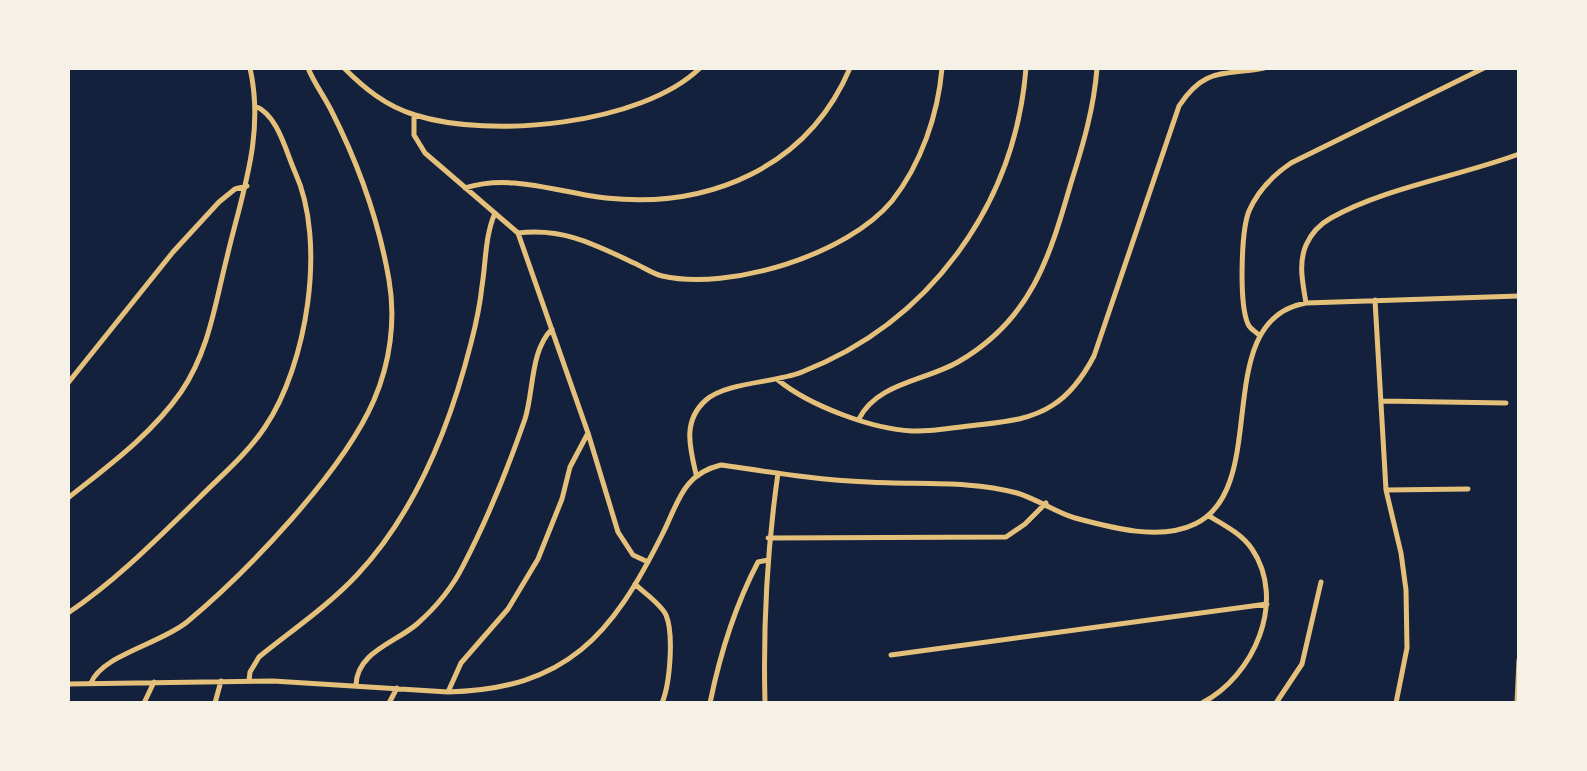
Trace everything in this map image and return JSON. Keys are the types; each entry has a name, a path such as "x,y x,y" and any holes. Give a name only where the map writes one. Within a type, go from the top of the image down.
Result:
{"lane":[{"path":"68,498 146,434 165,414 193,372 211,328 247,186 255,106 250,68"},
{"path":"92,683 107,662 158,641 180,627 257,555 330,469 362,422 382,380 391,320 389,281 384,257 364,186 349,147 308,68"},
{"path":"344,68 366,90 414,115 461,124 568,121 627,108 687,81 699,68"},
{"path":"465,188 483,182 517,183 632,200 658,199 710,190 761,170 805,138 838,94 850,68"},
{"path":"518,233 546,231 577,236 661,276 709,278 737,275 791,262 843,238 890,202 906,180 928,131 942,68"},
{"path":"696,474 689,433 691,421 703,402 719,391 778,380 824,362 880,331 905,312 945,271 982,216 999,181 1020,117 1026,68"},
{"path":"859,419 866,404 889,390 954,365 974,353 1009,322 1025,302 1050,256 1086,133 1097,68"},
{"path":"778,380 791,391 859,419 894,429 915,431 1011,422 1041,412 1066,395 1094,356 1178,106 1194,86 1215,73 1264,68"},
{"path":"1259,335 1249,327 1246,317 1242,250 1248,214 1266,183 1291,163 1484,68"},
{"path":"68,613 165,531 250,447 265,428 286,387 308,296 307,215 302,187 273,122 265,111 255,106"},
{"path":"414,115 414,135 418,145 518,233 588,433 618,532 633,555 648,562"},
{"path":"1306,303 1302,260 1306,245 1321,225 1331,218 1401,191 1519,154"},
{"path":"68,383 157,271 219,202 235,189 247,186"},
{"path":"249,681 250,672 259,657 355,577 384,543 411,499 445,427 460,384 478,313 487,239 495,213"},
{"path":"68,684 249,681 448,692 498,688 544,673 584,650 635,584 682,490 696,474 720,465 866,482 987,487 1046,503 1073,517 1158,533 1184,528 1209,516 1220,506 1234,462 1259,335 1273,317 1283,310 1306,303 1519,296"},
{"path":"1375,300 1386,490 1399,542 1406,590 1408,648 1395,703"},
{"path":"356,685 357,672 365,659 416,625 434,608 463,567 517,440 532,391 538,353 552,329"},
{"path":"1381,401 1506,403"},
{"path":"448,692 461,663 508,609 538,559 562,499 570,467 588,433"},
{"path":"765,703 763,617 768,538 778,473"},
{"path":"1386,490 1468,489"},
{"path":"768,538 1006,537 1025,524 1046,503"},
{"path":"1202,703 1226,687 1246,663 1264,620 1266,604 1264,574 1252,548 1243,537 1209,516"},
{"path":"710,703 720,658 748,582 758,562 768,560"},
{"path":"1276,703 1302,664 1321,582"},
{"path":"635,584 665,613 670,628 670,652 662,703"},
{"path":"891,654 1266,604"},
{"path":"1517,703 1519,660"},
{"path":"215,703 221,681"},
{"path":"144,703 154,682"},
{"path":"389,703 397,688"}]}
